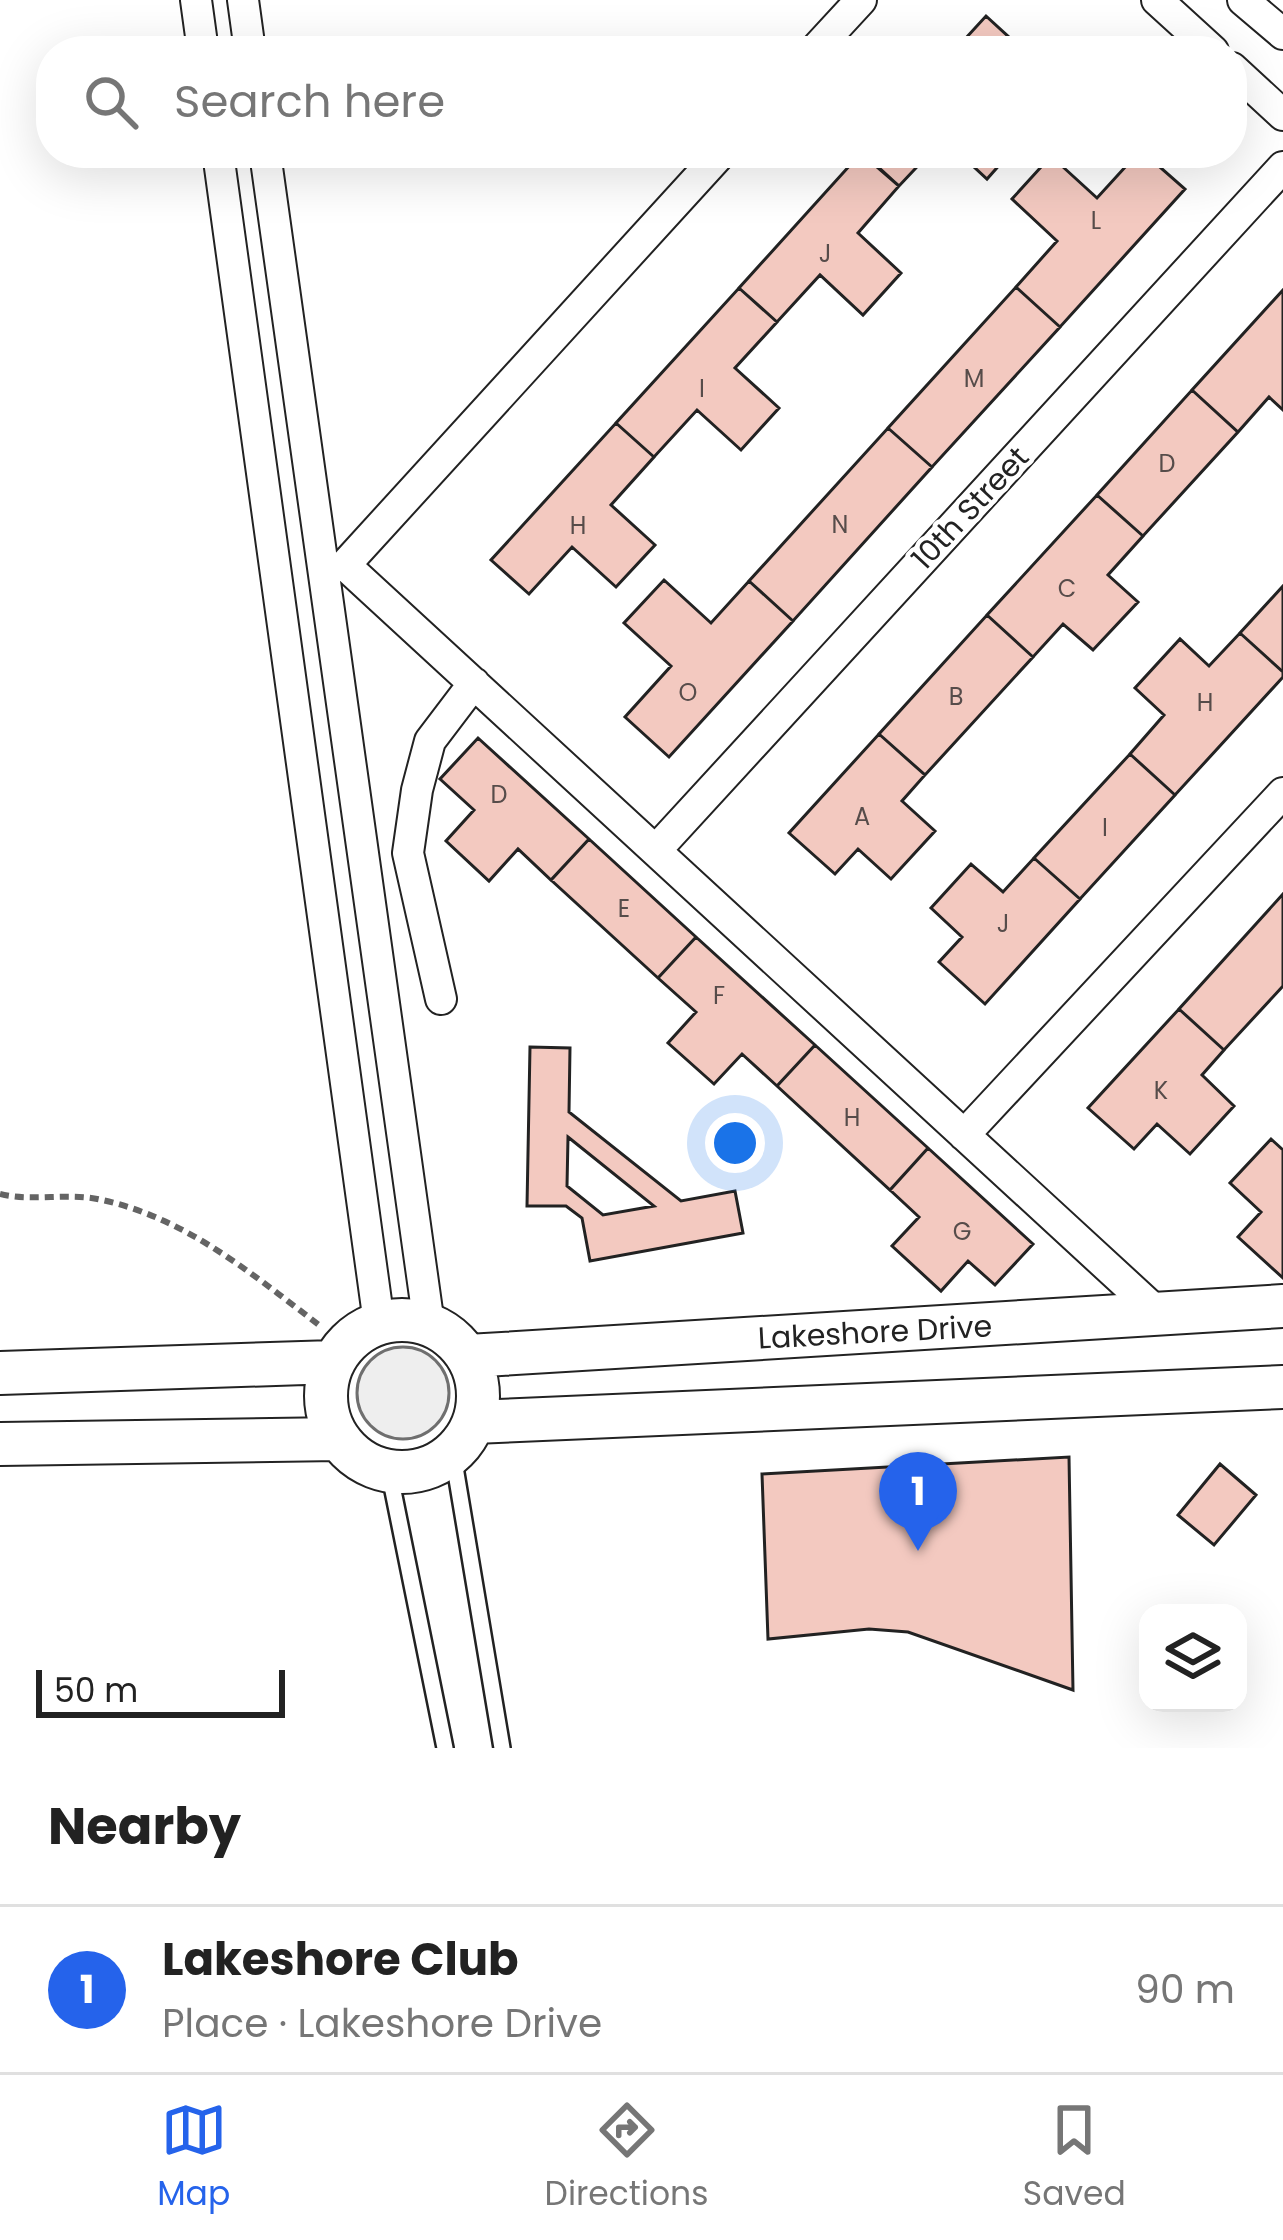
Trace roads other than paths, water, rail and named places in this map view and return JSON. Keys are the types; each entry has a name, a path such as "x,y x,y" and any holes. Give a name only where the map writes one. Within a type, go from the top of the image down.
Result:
{"street":[{"path":"196,0 201,36"},
{"path":"243,0 248,36"},
{"path":"828,36 861,0"},
{"path":"1157,0 1197,36"},
{"path":"1243,0 1283,34"},
{"path":"1247,82 1283,115"},
{"name":"10th Street","path":"656,850 1283,166"},
{"path":"220,168 353,1343 326,1388 328,1414 338,1438 369,1466 388,1472 425,1469 463,1439 1283,1387"},
{"path":"267,168 429,1325"},
{"path":"707,168 345,565 1160,1315"},
{"path":"441,999 408,854 430,741 473,683"},
{"path":"964,1135 1283,793"},
{"name":"Lakeshore Drive","path":"468,1357 1283,1306"},
{"path":"0,1373 353,1343 404,1320 429,1325 452,1338 468,1357 477,1380 463,1439"},
{"path":"0,1444 338,1438"}],"lane":[{"path":"463,1439 502,1748"},
{"path":"388,1472 445,1748"}],"place":[{"name":"Lakeshore Club","path":"918,1551"}]}
